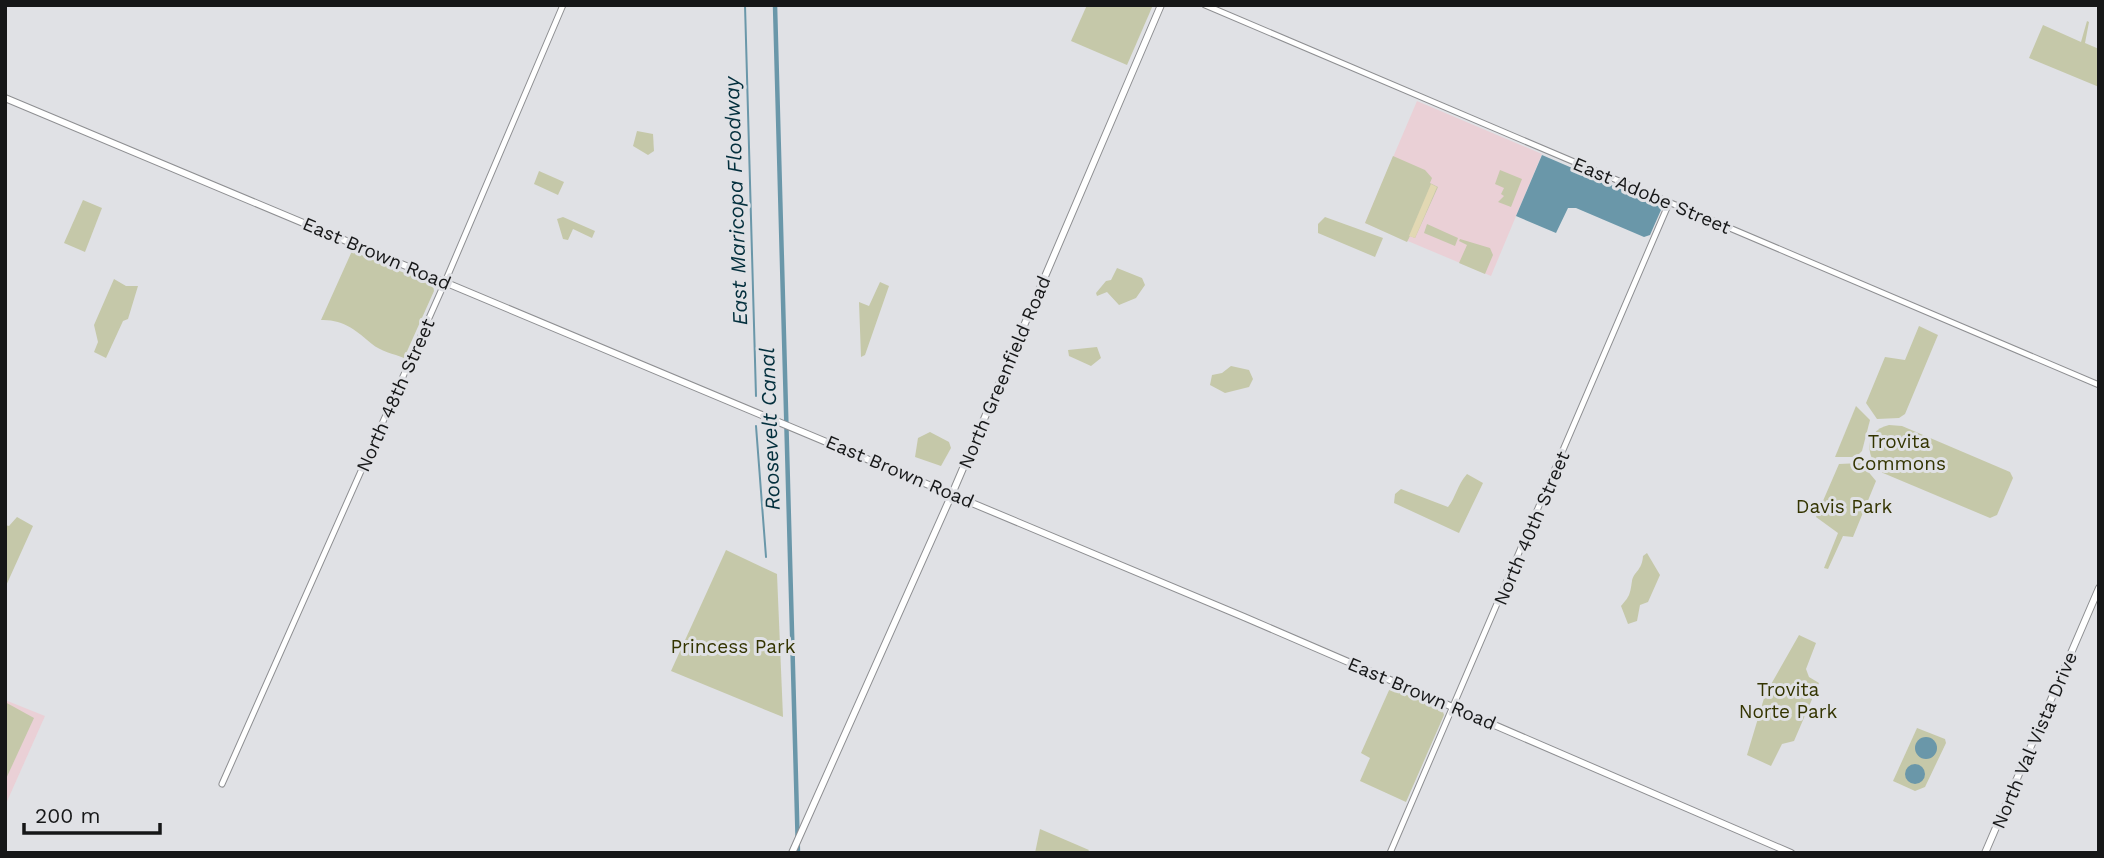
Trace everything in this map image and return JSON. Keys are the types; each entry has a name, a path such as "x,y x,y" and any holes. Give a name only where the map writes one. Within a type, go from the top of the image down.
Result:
{"main road":[{"name":"North Greenfield Road","path":"793,851 952,494 1161,5"},
{"name":"East Brown Road","path":"5,98 785,423 1455,707 1791,853"},
{"name":"North Val Vista Drive","path":"1985,853 2099,588"}],"street":[{"name":"North 48th Street","path":"222,784 445,282 563,5"},
{"name":"East Adobe Street","path":"1205,5 2099,385"},
{"name":"North 40th Street","path":"1390,853 1455,707 1669,203"}],"shaded area":[{"path":"1417,101 1542,154 1491,276 1365,223"},
{"path":"5,700 45,716 5,806"}],"green space":[{"path":"1087,5 1153,5 1127,65 1071,41"},
{"path":"2087,21 2085,43 2099,49 2099,87 2029,58 2043,25 2081,42"},
{"path":"637,131 653,134 654,151 648,155 633,146"},
{"path":"1393,156 1425,170 1432,178 1430,183 1438,187 1415,238 1410,236 1407,242 1365,223"},
{"path":"1500,170 1522,179 1511,207 1498,202 1504,196 1501,194 1504,188 1495,184"},
{"path":"539,171 564,182 558,195 534,184"},
{"path":"83,200 102,208 85,252 64,243"},
{"path":"563,217 595,231 592,238 573,229 568,240 563,239 557,219"},
{"path":"1325,217 1383,238 1375,257 1318,233 1318,224"},
{"path":"1427,224 1458,238 1455,246 1424,233"},
{"path":"1460,239 1490,248 1493,255 1485,274 1459,263 1467,245 1459,241"},
{"path":"352,251 433,285 434,291 404,358 379,349 343,324 321,320"},
{"path":"1117,268 1142,278 1145,285 1136,298 1119,305 1107,292 1097,296 1096,293 1106,281 1111,280"},
{"path":"114,279 126,286 138,286 128,319 123,321 106,358 94,352 98,342 94,325"},
{"path":"880,282 889,286 865,355 861,357 859,302 869,306"},
{"path":"1919,326 1938,335 1905,414 1899,418 1877,419 1866,403 1885,357 1905,360"},
{"path":"1097,347 1101,358 1091,366 1069,356 1068,350"},
{"path":"1231,366 1249,370 1253,379 1249,387 1225,393 1210,385 1212,375 1222,373"},
{"path":"1856,406 1870,420 1862,451 1856,457 1835,457"},
{"name":"Trovita Commons","path":"1889,425 1902,426 2010,472 2013,478 1997,515 1990,518 1883,473 1873,460 1870,446 1875,433"},
{"path":"930,432 949,442 951,448 941,466 915,457 918,438"},
{"name":"Davis Park","path":"1861,463 1876,481 1853,537 1843,536 1828,569 1824,568 1838,533 1816,517 1839,464"},
{"path":"1467,474 1483,483 1459,533 1394,503 1395,494 1401,489 1448,507"},
{"path":"17,517 33,526 5,588 5,525 9,526"},
{"name":"Princess Park","path":"726,550 777,574 783,717 671,671"},
{"path":"1647,553 1660,575 1648,602 1640,605 1637,621 1628,624 1621,606 1628,597 1633,578"},
{"name":"Trovita Norte Park","path":"1799,635 1816,643 1806,669 1809,677 1819,683 1794,741 1782,744 1771,766 1747,755 1765,695"},
{"path":"1390,688 1442,709 1444,715 1406,802 1360,781 1370,758 1361,753"},
{"path":"5,702 34,718 5,781"},
{"path":"1917,728 1945,739 1946,743 1925,787 1915,791 1893,781"},
{"path":"1040,829 1089,850 1087,853 1035,853"}],"sand":[{"path":"1431,184 1437,187 1415,238 1409,236"}],"water":[{"path":"1542,155 1658,205 1661,210 1650,235 1644,237 1576,208 1568,208 1556,233 1516,216"},
{"path":"1926,737 1934,740 1937,748 1934,756 1926,759 1918,756 1915,748 1918,740"},
{"path":"1915,764 1922,767 1925,774 1922,781 1915,784 1908,781 1905,774 1908,767"}],"waterway":[{"name":"East Maricopa Floodway","path":"745,5 756,396"},
{"name":"Roosevelt Canal","path":"775,5 798,853"},
{"name":"East Maricopa Floodway","path":"756,426 766,557"}]}
